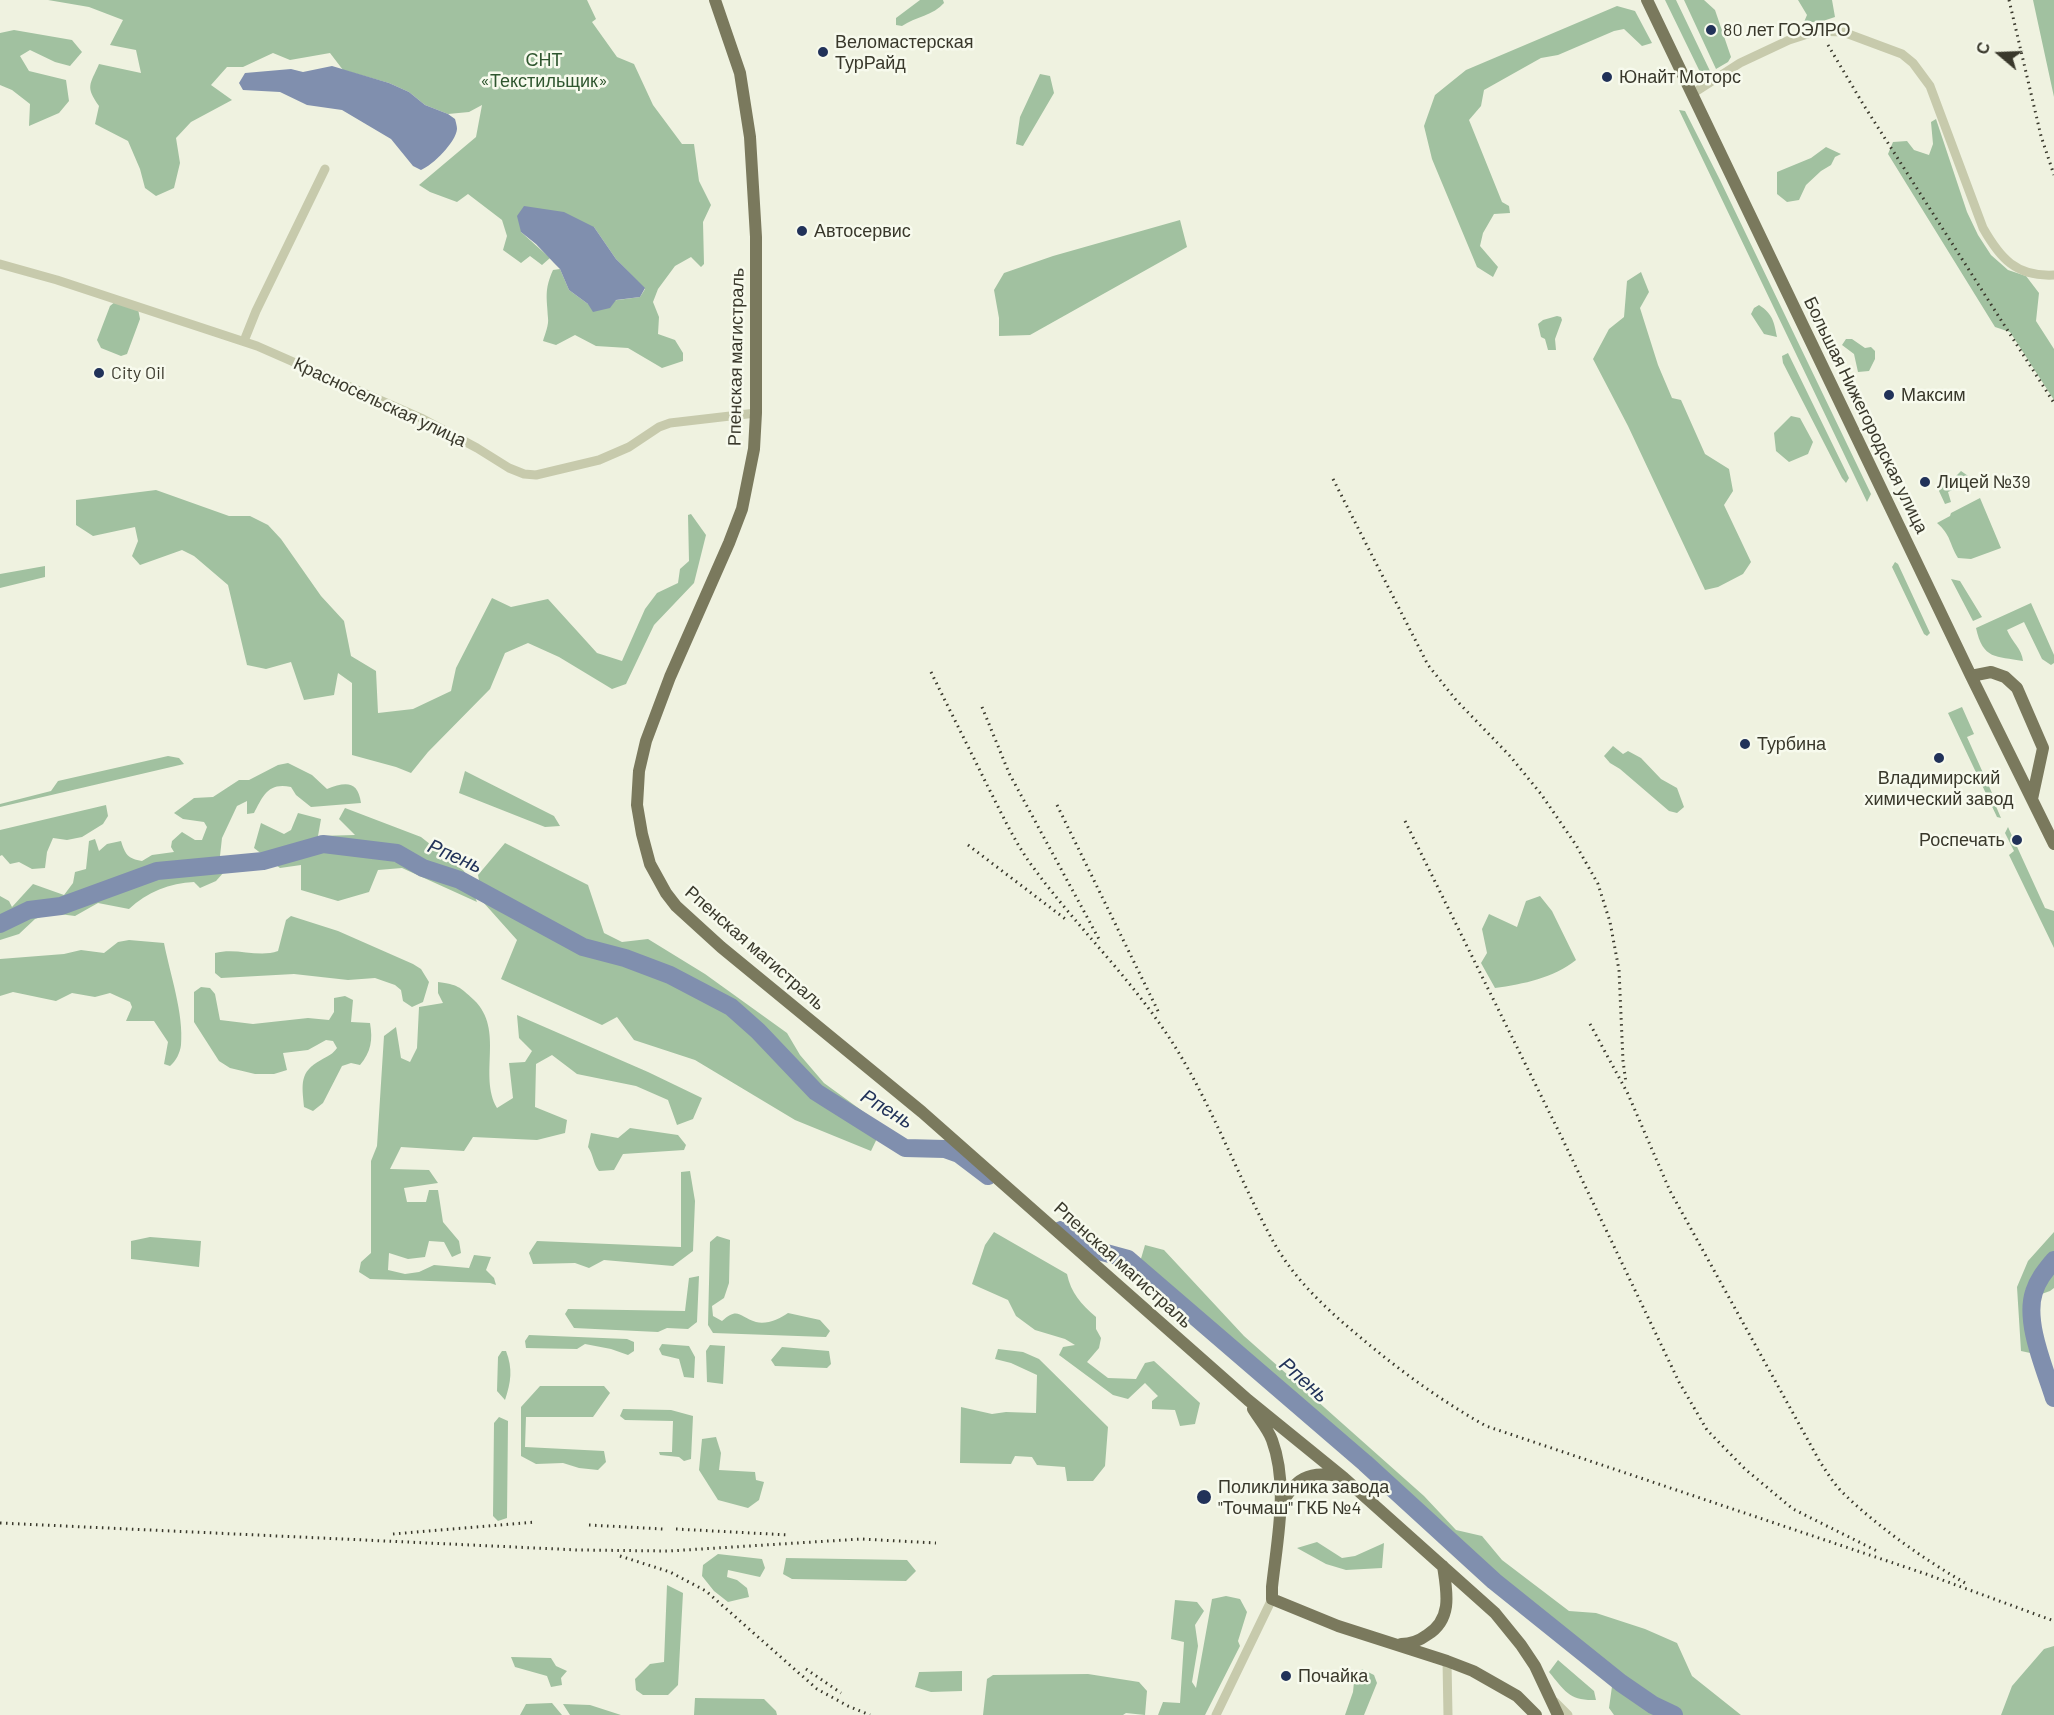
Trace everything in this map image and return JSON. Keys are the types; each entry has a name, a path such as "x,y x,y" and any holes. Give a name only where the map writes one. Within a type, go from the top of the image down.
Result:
{"main road":[{"name":"Рпенская магистраль","path":"715,0 740,73 750,137 756,237 754,449 742,509 669,677 646,741 639,771 637,805 650,864 676,906 721,947 922,1112 1248,1400 1344,1478 1495,1613 1521,1645 1558,1715"},
{"name":"Большая Нижегородская улица","path":"1647,0 2054,844"},
{"path":"1971,676 1991,672 2005,677 2017,688 2043,748 2032,799"},
{"name":"Рпенская магистраль","path":"1248,1400 1272,1439 1280,1472 1280,1510 1272,1599"},
{"name":"Рпенская магистраль","path":"1280,1510 1293,1486 1303,1479 1317,1473 1327,1473 1344,1478"},
{"path":"1388,1642 1404,1645 1417,1642 1437,1629 1447,1607 1443,1566"},
{"path":"1272,1599 1338,1626 1447,1661 1504,1688 1517,1696 1536,1715"}],"street":[{"path":"1692,94 1740,63 1789,40 1817,31 1843,32 1902,54 1913,63 1930,86 1983,228 1995,250 2010,265 2033,274 2054,275"},
{"path":"244,341 256,311 325,169"},
{"name":"Красносельская улица","path":"0,264 57,280 244,341 309,367 421,418 509,468 524,474 536,475 599,460 629,447 659,427 670,423 756,413"},
{"path":"1216,1715 1272,1599"},
{"path":"1447,1661 1448,1715"},
{"path":"1552,1700 1568,1715"}],"green space":[{"name":"СНТ «Текстильщик»","path":"48,0 587,0 596,19 592,22 617,57 634,64 653,105 682,144 694,144 699,181 711,205 703,222 704,264 701,267 691,257 675,266 658,289 653,302 659,317 658,334 675,340 683,353 683,361 662,368 628,348 596,346 575,335 556,345 543,341 548,321 547,289 553,270 560,269 569,290 588,304 640,297 645,289 616,259 594,227 521,232 550,258 542,265 530,256 521,263 503,250 507,236 502,220 468,194 457,202 430,192 419,185 476,137 482,105 469,112 448,114 425,105 409,92 389,83 343,70 330,53 290,60 273,53 243,67 227,67 211,85 232,100 191,122 176,138 180,163 174,188 156,196 145,188 128,141 95,124 99,106 90,85 99,64 141,73 136,50 110,45 123,20 89,7"},
{"path":"920,0 943,0 944,3 935,10 902,26 896,25 896,18"},
{"path":"1665,0 1676,0 1710,71 1700,72"},
{"path":"1684,0 1704,0 1715,10 1731,57 1728,62 1716,69"},
{"path":"1798,0 1832,0 1835,17 1820,22 1804,22 1807,15"},
{"path":"2033,0 2054,0 2054,97"},
{"path":"1617,6 1635,11 1652,43 1642,46 1624,29 1614,31 1558,55 1541,58 1484,90 1481,106 1469,120 1502,202 1509,206 1510,213 1494,214 1483,233 1480,246 1498,267 1493,277 1477,267 1432,159 1424,126 1435,95 1466,70"},
{"path":"14,30 72,40 82,52 70,66 55,62 30,50 20,56 29,71 66,80 69,101 59,113 29,126 30,104 12,90 0,85 0,33"},
{"path":"1040,74 1050,76 1054,93 1023,146 1016,144 1020,117"},
{"path":"1679,110 1685,111 1720,180 1871,494 1867,502"},
{"path":"1936,119 1967,212 1978,235 1991,255 2008,270 2026,276 2039,293 2036,321 2054,349 2054,400 2010,332 1995,327 1888,154 1893,142 1907,141 1914,150 1929,155 1933,144 1931,122"},
{"path":"1826,147 1841,154 1806,185 1799,200 1787,202 1777,194 1777,172 1811,158"},
{"path":"1180,220 1187,247 1030,335 999,336 999,318 994,290 1004,273 1053,256"},
{"path":"1641,272 1649,292 1640,308 1658,365 1672,398 1681,400 1705,454 1729,469 1733,491 1724,505 1751,562 1743,574 1718,587 1705,590 1628,426 1593,359 1609,329 1624,317 1627,281"},
{"path":"116,301 138,309 140,319 127,354 121,356 101,348 97,340 110,306"},
{"path":"1759,305 1772,319 1777,337 1764,334 1751,314"},
{"path":"1557,316 1562,320 1555,339 1556,350 1548,350 1545,339 1541,337 1538,324"},
{"path":"1846,339 1852,339 1865,348 1871,347 1875,351 1875,359 1869,371 1858,372 1854,354 1842,345"},
{"path":"1788,353 1849,478 1846,483 1783,363 1782,356"},
{"path":"1791,416 1800,418 1813,442 1808,454 1789,462 1776,451 1774,433"},
{"path":"1961,471 1974,480 1948,492 1951,502 1945,504 1939,491 1943,482 1954,478"},
{"path":"156,490 229,516 250,516 268,525 281,539 321,596 344,621 351,656 376,671 378,713 413,709 451,691 456,668 492,598 511,607 548,599 597,653 622,661 645,609 657,593 678,583 680,569 689,561 688,515 691,514 706,535 694,583 654,625 626,684 612,689 559,657 528,643 505,653 490,689 428,752 411,773 352,755 352,683 338,673 334,695 304,700 291,662 266,669 247,665 228,585 194,556 182,550 140,565 132,556 138,541 135,527 93,536 76,525 76,500"},
{"path":"1980,498 2001,548 1971,559 1958,558 1947,535 1937,523"},
{"path":"1895,562 1898,564 1930,633 1927,636 1892,567"},
{"path":"45,566 45,577 0,588 0,574"},
{"path":"1951,579 1960,581 1982,617 1973,621"},
{"path":"2031,603 2054,655 2054,663 2051,665 2042,659 2024,622 2007,630 2021,653 2023,661 1992,655 1982,646 1976,628"},
{"path":"1962,707 1974,734 1967,737 2001,818 1997,817 1948,713"},
{"path":"1613,746 1623,754 1628,751 1641,758 1661,779 1677,788 1684,807 1677,813 1669,811 1610,763 1604,756"},
{"path":"168,756 179,758 184,764 0,807 0,804 51,791 58,781"},
{"path":"288,763 312,775 327,789 345,784 354,787 361,803 311,807 296,795 291,787 277,787 267,792 254,813 247,814 247,801 237,806 222,838 220,856 224,872 216,881 200,888 194,882 168,886 151,893 129,909 98,903 75,916 51,913 35,919 19,934 0,940 0,896 9,901 12,907 33,884 64,895 73,883 75,872 86,869 89,841 95,839 99,851 107,844 121,841 128,855 142,861 152,855 174,852 171,847 172,841 182,832 195,840 202,840 207,827 204,822 183,819 174,813 194,798 213,797 239,780 249,780 278,765"},
{"path":"465,771 554,816 560,826 545,827 459,793"},
{"path":"106,805 108,816 103,824 82,837 67,840 53,838 47,852 45,868 32,869 19,862 10,864 2,855 0,856 0,830"},
{"path":"345,808 421,837 464,871 477,902 402,868 378,870 369,892 338,901 301,890 301,865 280,868 254,848 261,823 284,834 291,830 298,813 321,819 318,836 355,835 339,819"},
{"path":"2008,827 2045,908 2054,911 2054,948 2009,855 2014,851 2005,833"},
{"path":"505,843 588,885 604,933 622,942 648,939 705,974 787,1033 800,1055 824,1083 883,1126 871,1151 795,1120 695,1060 634,1040 617,1017 602,1025 501,979 517,940 483,902 478,875"},
{"path":"1540,896 1552,911 1576,960 1538,979 1495,988 1481,963 1487,953 1482,929 1489,914 1517,927 1526,901"},
{"path":"291,916 338,931 421,969 429,982 423,1002 412,1007 403,1001 401,990 395,985 375,978 348,980 294,974 221,978 215,973 215,953 278,951 286,920"},
{"path":"129,940 164,943 179,1007 181,1033 180,1051 170,1066 164,1064 168,1042 154,1021 126,1021 132,1007 130,1002 110,993 95,997 72,993 56,1001 13,992 0,996 0,959 64,954 81,950 104,953 118,942"},
{"path":"438,982 461,989 483,1012 490,1039 492,1095 497,1108 513,1098 509,1063 525,1062 532,1051 519,1038 517,1015 702,1098 693,1119 677,1125 668,1100 636,1086 577,1074 552,1055 536,1064 535,1107 567,1120 565,1133 537,1140 473,1137 464,1151 401,1147 390,1169 429,1170 438,1183 404,1188 407,1202 426,1202 429,1190 438,1190 443,1222 459,1241 461,1253 452,1257 444,1242 429,1241 425,1257 408,1259 389,1253 388,1270 405,1274 419,1272 434,1265 469,1268 474,1255 491,1257 486,1270 494,1278 496,1285 370,1279 359,1272 361,1262 371,1253 371,1161 377,1146 384,1036 396,1027 401,1058 410,1062 417,1048 419,1007 443,1003 438,993"},
{"path":"201,987 210,988 215,994 220,1020 253,1024 308,1018 329,1020 334,1012 334,998 345,996 353,1000 351,1022 370,1023 369,1050 360,1065 351,1063 342,1066 323,1103 313,1111 304,1107 305,1074 337,1048 333,1041 326,1040 308,1050 283,1053 287,1070 274,1074 255,1074 230,1068 219,1061 194,1022 194,992"},
{"path":"630,1128 678,1135 686,1145 684,1150 623,1154 614,1170 599,1171 588,1147 591,1133 618,1138"},
{"path":"690,1171 695,1201 693,1251 673,1266 604,1260 589,1268 575,1263 533,1264 529,1253 537,1241 681,1247 681,1172"},
{"path":"994,1232 1067,1274 1077,1298 1096,1317 1096,1329 1101,1338 1099,1348 1087,1362 1108,1378 1136,1379 1145,1363 1154,1361 1200,1403 1195,1424 1180,1426 1175,1410 1152,1409 1152,1401 1158,1396 1145,1383 1128,1399 1113,1395 1059,1355 1063,1347 1075,1345 1065,1339 1035,1330 1016,1316 1008,1300 972,1284 985,1245"},
{"path":"2054,1232 2054,1288 2036,1296 2037,1326 2052,1372 2049,1377 2042,1375 2035,1354 2021,1351 2017,1287 2028,1261"},
{"path":"717,1236 730,1240 729,1283 724,1298 712,1306 713,1316 722,1321 736,1313 764,1323 788,1313 820,1320 830,1331 826,1337 713,1333 708,1325 710,1242"},
{"path":"150,1237 201,1241 199,1267 131,1259 131,1241"},
{"path":"1145,1245 1164,1250 1244,1336 1424,1496 1456,1530 1482,1536 1502,1560 1569,1611 1596,1613 1645,1629 1677,1643 1692,1676 1741,1715 1614,1715 1609,1708 1614,1672 1581,1649 1545,1616 1491,1573 1386,1476 1140,1262"},
{"path":"699,1276 697,1322 688,1329 667,1328 658,1332 574,1328 565,1314 568,1309 685,1311 689,1278"},
{"path":"529,1335 627,1339 634,1342 634,1351 628,1355 585,1344 577,1349 526,1348 525,1341"},
{"path":"662,1344 689,1346 695,1357 694,1378 684,1377 679,1359 662,1355 659,1349"},
{"path":"710,1345 725,1346 723,1384 707,1382 706,1351"},
{"path":"782,1347 829,1351 831,1364 827,1368 775,1366 771,1360"},
{"path":"998,1349 1023,1352 1039,1359 1108,1427 1105,1466 1093,1481 1067,1481 1065,1467 1037,1465 1032,1457 1015,1456 1011,1464 960,1463 961,1407 992,1414 1036,1413 1037,1375 1011,1363 995,1359"},
{"path":"502,1351 506,1351 510,1370 510,1381 505,1400 497,1391 498,1357"},
{"path":"540,1386 604,1386 610,1393 593,1417 526,1417 525,1447 604,1451 606,1462 598,1470 563,1463 536,1464 521,1456 521,1407"},
{"path":"623,1409 671,1410 693,1416 691,1459 684,1461 679,1457 660,1455 659,1452 672,1452 673,1421 625,1420 620,1416"},
{"path":"499,1417 508,1421 507,1518 498,1521 493,1516 494,1423"},
{"path":"716,1437 721,1453 719,1470 755,1472 756,1480 764,1482 759,1500 748,1508 718,1500 699,1470 702,1439"},
{"path":"1317,1542 1342,1558 1355,1556 1384,1543 1382,1568 1346,1570 1326,1564 1297,1548"},
{"path":"718,1554 762,1559 765,1568 760,1577 728,1570 727,1577 737,1580 747,1588 749,1597 728,1602 714,1591 702,1576 703,1565"},
{"path":"786,1558 907,1560 916,1571 906,1581 792,1579 783,1574"},
{"path":"667,1585 683,1593 678,1685 668,1695 643,1695 636,1690 635,1679 650,1664 664,1662"},
{"path":"1226,1596 1240,1599 1247,1612 1238,1641 1240,1646 1205,1715 1158,1715 1163,1702 1180,1703 1184,1642 1171,1639 1175,1600 1197,1602 1204,1611 1195,1625 1198,1646 1192,1682 1196,1688 1212,1599"},
{"path":"2054,1646 2054,1715 2001,1715 2012,1686 2044,1649"},
{"path":"511,1657 551,1658 556,1666 567,1671 561,1678 562,1685 551,1687 547,1676 515,1667"},
{"path":"1558,1660 1594,1691 1596,1700 1580,1699 1568,1694 1549,1672"},
{"path":"1362,1669 1374,1675 1377,1683 1364,1715 1345,1715 1354,1682"},
{"path":"962,1671 962,1691 931,1692 915,1687 919,1672"},
{"path":"1088,1674 1139,1682 1147,1691 1145,1715 1126,1713 1123,1715 983,1715 987,1679 993,1675"},
{"path":"695,1698 764,1699 777,1715 694,1715"},
{"path":"552,1703 562,1715 520,1715 526,1704"},
{"path":"563,1704 590,1705 621,1715 570,1715"}],"water":[{"path":"332,66 389,83 409,92 425,105 448,114 455,119 457,126 453,140 437,158 421,170 413,166 391,139 342,110 307,105 280,92 243,90 239,83 245,73 291,69 303,72"},
{"path":"524,206 564,212 594,227 616,259 645,288 640,297 616,300 610,308 593,312 588,304 569,290 560,269 521,232 517,216"}],"waterway":[{"name":"Рпень","path":"0,924 29,910 61,906 157,871 263,861 323,844 397,853 423,868 460,880 583,947 625,958 670,975 731,1007 758,1031 816,1092 905,1148 945,1149 959,1154 988,1176"},
{"name":"Рпень","path":"1061,1230 1084,1247 1128,1259 1365,1463 1494,1581 1621,1683 1653,1705 1674,1715"},
{"name":"Рпень","path":"2054,1260 2042,1275 2034,1292 2032,1304 2037,1345 2054,1398"}],"railway":[{"path":"2009,0 2041,136 2054,175"},
{"path":"1828,45 1863,104 2054,403"},
{"path":"1333,479 1428,665 1456,700 1510,756 1541,794 1576,845 1598,884 1610,922 1619,970 1626,1083"},
{"path":"931,672 1024,854 1062,905 1162,1027 1193,1078 1260,1217 1282,1256 1310,1291 1354,1332 1417,1382 1486,1426 1926,1574 2054,1621"},
{"path":"982,707 1009,773 1100,941"},
{"path":"1057,805 1159,1013"},
{"path":"1405,821 1562,1138 1679,1382 1707,1430 1745,1469 1793,1509 1877,1551"},
{"path":"968,845 1068,921"},
{"path":"1590,1024 1628,1094 1670,1191 1830,1477 1842,1492 1885,1530 1965,1583"},
{"path":"393,1534 536,1522"},
{"path":"0,1523 578,1550 669,1551 861,1539 936,1543"},
{"path":"589,1525 663,1529"},
{"path":"676,1529 789,1535"},
{"path":"620,1556 670,1572 706,1591 817,1689 870,1715"},
{"path":"806,1669 841,1693"}],"place":[{"name":"80 лет ГОЭЛРО","path":"1711,30"},
{"name":"Веломастерская ТурРайд","path":"823,52"},
{"name":"Юнайт Моторс","path":"1607,77"},
{"name":"Автосервис","path":"802,231"},
{"name":"City Oil","path":"99,373"},
{"name":"Максим","path":"1889,395"},
{"name":"Лицей №39","path":"1925,482"},
{"name":"Турбина","path":"1745,744"},
{"name":"Владимирский химический завод","path":"1939,758"},
{"name":"Роспечать","path":"2017,840"},
{"name":"Поликлиника завода \"Точмаш\" ГКБ №4","path":"1204,1497"},
{"name":"Почайка","path":"1286,1676"}]}
